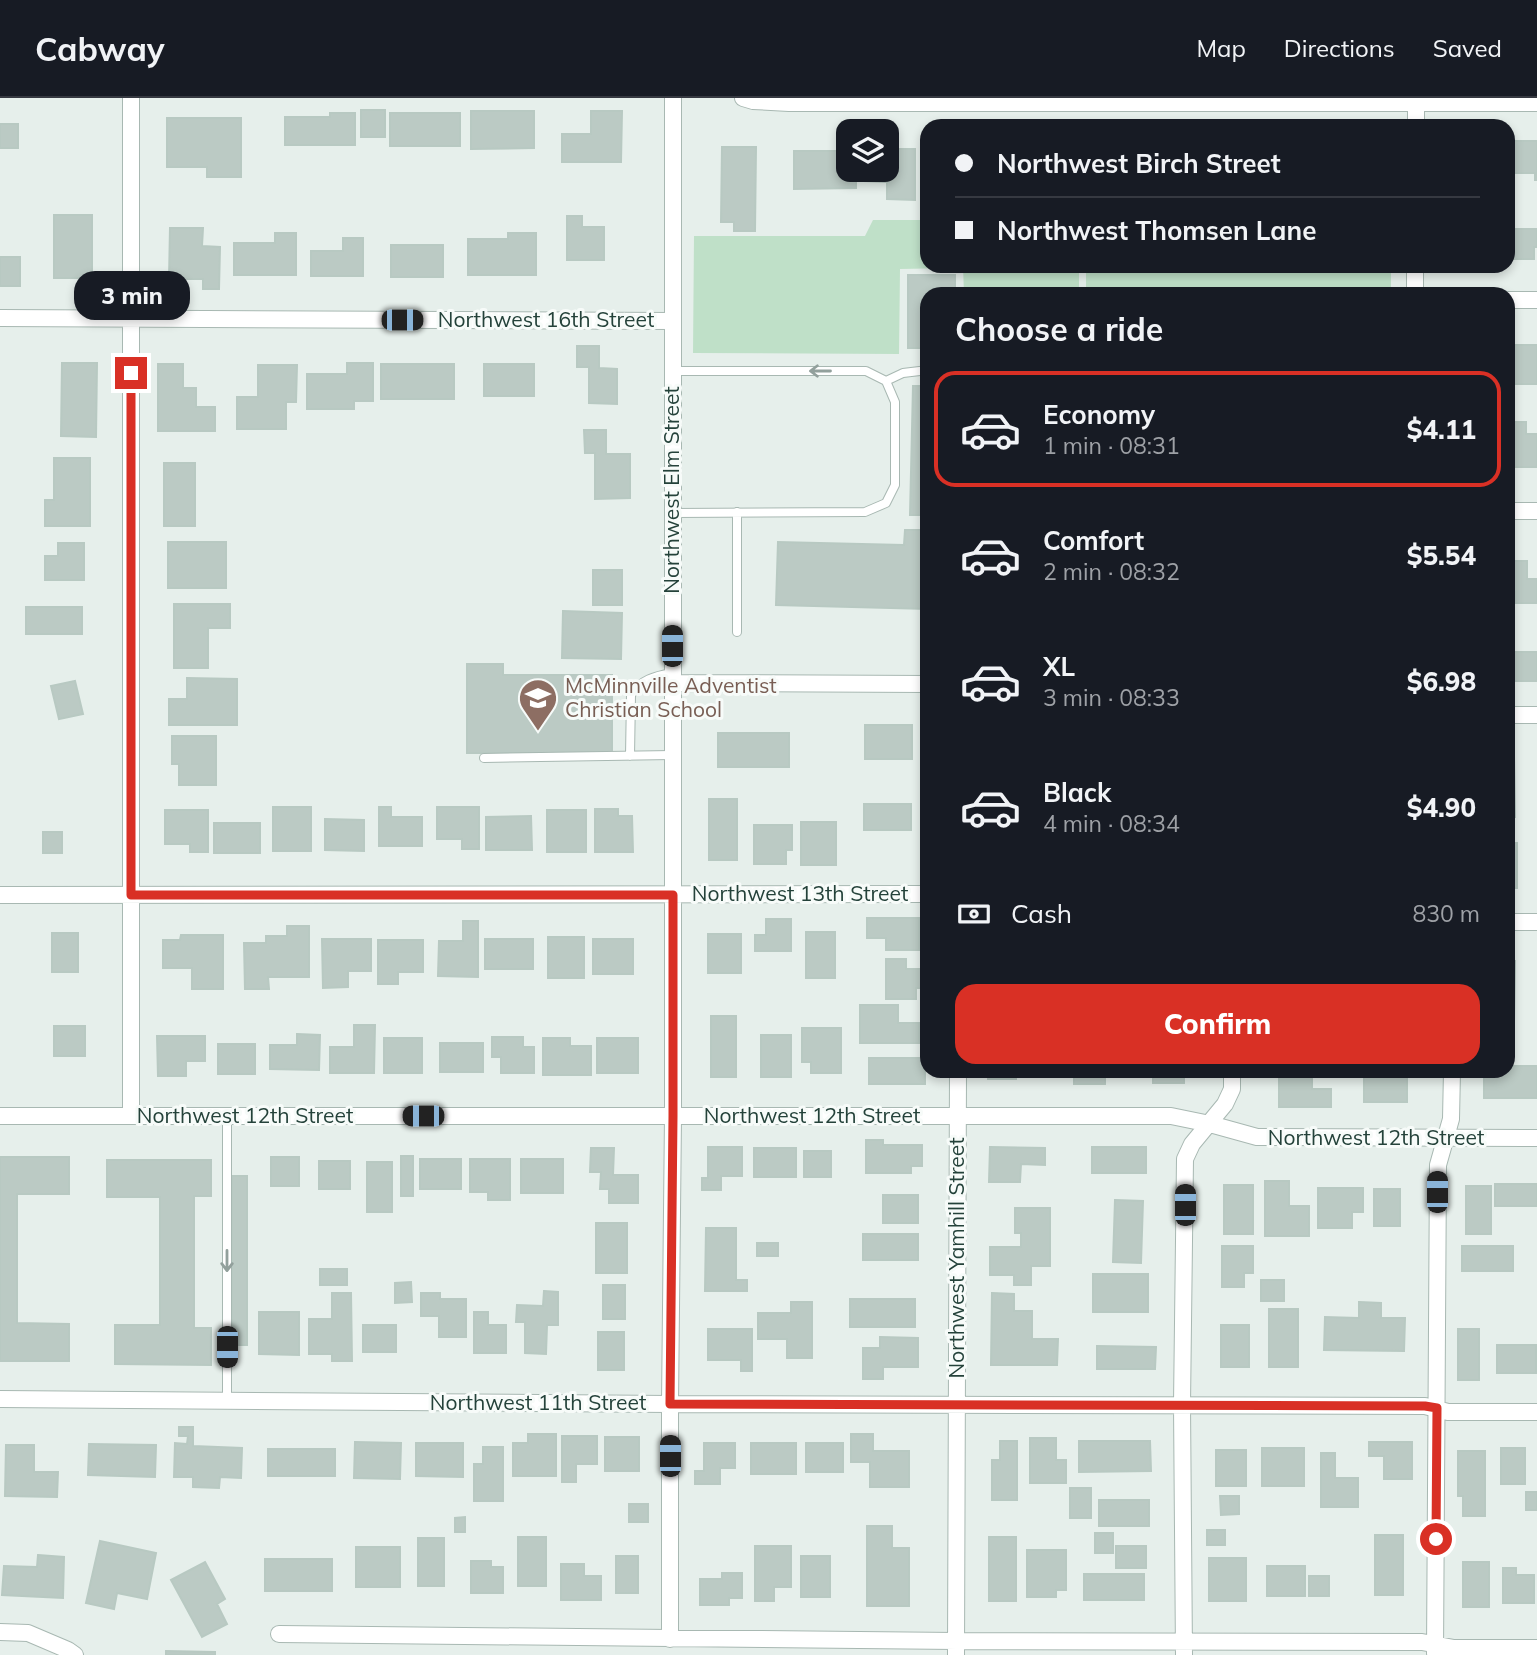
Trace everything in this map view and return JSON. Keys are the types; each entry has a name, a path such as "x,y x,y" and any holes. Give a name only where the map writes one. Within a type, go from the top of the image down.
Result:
{"street":[{"path":"131,98 131,1116"},
{"name":"Northwest Elm Street","path":"670,1639 673,98"},
{"path":"743,98 789,103 1537,103"},
{"path":"1416,101 1416,119"},
{"path":"1515,300 1537,300"},
{"name":"Northwest 16th Street","path":"0,318 673,321"},
{"path":"1515,511 1537,511"},
{"path":"672,678 920,684"},
{"path":"1515,715 1537,715"},
{"name":"Northwest 13th Street","path":"0,895 920,894"},
{"path":"1515,922 1537,922"},
{"name":"Northwest Yamhill Street","path":"956,1648 958,1078"},
{"path":"1184,1648 1182,1405 1185,1158 1192,1144 1225,1104 1232,1089 1232,1078"},
{"path":"1435,1650 1437,1165 1451,1119 1452,1078"},
{"name":"Northwest 12th Street","path":"0,1116 1171,1116 1257,1138 1537,1138"},
{"name":"Northwest 11th Street","path":"0,1399 1425,1406 1448,1412 1537,1412"},
{"path":"0,1632 28,1633 75,1655"},
{"path":"279,1634 670,1639 956,1648 1184,1648 1422,1642 1435,1650 1537,1648"}],"lane":[{"path":"673,371 866,371 886,381 895,402 895,485 886,503 865,512 673,513"},
{"path":"886,381 903,373 920,371"},
{"path":"737,512 737,632"},
{"path":"630,756 631,695 642,682 657,675 672,678"},
{"path":"484,758 673,755"},
{"path":"227,1401 228,1116"}],"green space":[{"path":"873,220 920,220 920,269 900,269 899,354 693,353 694,236 865,236"},
{"path":"963,273 1079,273 1079,287 964,287"},
{"path":"1086,273 1391,273 1391,287 1086,287"}],"building":[{"path":"361,110 385,110 385,137 361,137"},
{"path":"471,111 534,111 534,148 471,149"},
{"path":"591,111 622,111 621,162 562,162 562,134 591,134"},
{"path":"330,113 355,113 355,145 285,145 285,117 330,117"},
{"path":"390,113 460,113 460,146 390,146"},
{"path":"167,118 241,118 241,177 207,177 207,167 167,167"},
{"path":"0,124 18,124 18,148 0,148"},
{"path":"1515,141 1537,141 1537,180 1535,173 1515,173"},
{"path":"722,147 756,147 755,231 734,231 734,222 721,222"},
{"path":"899,149 915,149 915,200 887,199 887,182 899,182"},
{"path":"794,151 836,151 836,182 856,182 856,188 794,189"},
{"path":"54,215 92,215 92,278 54,278"},
{"path":"567,216 582,216 582,227 604,227 604,260 567,260"},
{"path":"170,228 203,228 202,246 220,247 219,289 203,289 203,279 169,279"},
{"path":"1515,229 1537,229 1534,259 1515,259"},
{"path":"275,233 296,233 296,275 234,275 234,243 275,243"},
{"path":"508,233 536,233 536,275 468,275 468,239 508,239"},
{"path":"343,238 363,238 363,276 311,276 311,251 343,251"},
{"path":"391,245 443,245 443,277 391,277"},
{"path":"0,257 20,257 20,286 0,286"},
{"path":"908,275 955,275 955,287 920,287 920,348 908,348"},
{"path":"1515,345 1537,345 1537,384 1515,384"},
{"path":"577,346 599,346 599,368 617,369 617,404 589,403 589,367 577,367"},
{"path":"62,363 97,363 96,437 61,436"},
{"path":"347,363 373,363 373,401 354,401 354,409 307,409 307,374 347,374"},
{"path":"158,364 183,364 183,388 196,388 196,407 215,407 215,431 158,431"},
{"path":"381,364 454,364 454,399 381,399"},
{"path":"484,364 534,364 534,396 484,396"},
{"path":"258,365 297,365 296,402 286,402 286,429 237,429 237,397 258,397"},
{"path":"913,386 920,386 920,515 910,515"},
{"path":"1515,422 1526,422 1526,434 1537,434 1537,467 1515,467"},
{"path":"584,430 606,430 606,454 630,454 630,498 595,499 595,453 585,453"},
{"path":"54,458 90,458 90,526 45,526 45,500 54,500"},
{"path":"164,463 195,463 195,526 164,526"},
{"path":"905,530 920,530 920,609 776,605 778,542 904,545"},
{"path":"168,542 226,542 226,588 168,588"},
{"path":"58,543 84,543 84,580 45,580 45,556 58,556"},
{"path":"1515,561 1527,561 1527,579 1537,579 1537,603 1515,603"},
{"path":"593,570 622,570 622,605 593,605"},
{"path":"174,604 230,604 230,628 208,628 208,668 174,668"},
{"path":"26,607 82,607 82,634 26,634"},
{"path":"563,611 622,613 621,659 562,658"},
{"path":"1515,652 1537,652 1537,681 1515,681"},
{"path":"467,664 503,664 503,675 612,675 612,753 467,753"},
{"path":"187,678 237,679 237,725 169,725 169,699 187,699"},
{"path":"75,681 83,714 59,719 51,686"},
{"path":"865,725 912,725 912,759 865,759"},
{"path":"718,733 789,733 789,767 718,767"},
{"path":"172,736 216,736 216,785 179,785 179,764 172,764"},
{"path":"709,799 737,799 737,860 709,860"},
{"path":"864,804 911,804 911,830 864,830"},
{"path":"273,807 311,807 311,851 273,851"},
{"path":"379,807 391,807 391,817 422,817 422,846 379,846"},
{"path":"437,807 479,807 479,849 462,849 462,839 437,839"},
{"path":"595,809 618,809 618,816 632,816 633,852 595,852"},
{"path":"165,810 208,810 208,852 190,852 190,844 165,844"},
{"path":"547,810 586,810 586,852 547,852"},
{"path":"531,816 532,850 486,850 486,817"},
{"path":"325,819 364,820 364,851 325,850"},
{"path":"801,822 836,822 836,865 801,865"},
{"path":"214,823 260,823 260,853 214,853"},
{"path":"754,825 792,825 792,850 786,850 786,864 754,864"},
{"path":"43,832 62,832 62,853 43,853"},
{"path":"1515,843 1517,843 1515,888"},
{"path":"867,918 919,918 919,950 886,950 886,938 867,938"},
{"path":"766,919 791,919 791,951 755,951 755,935 766,935"},
{"path":"463,921 478,921 478,977 438,976 439,941 463,941"},
{"path":"287,926 309,926 309,977 268,977 269,989 245,989 244,943 266,943 266,936 287,936"},
{"path":"806,932 835,932 835,978 806,978"},
{"path":"52,933 78,933 78,972 52,972"},
{"path":"708,934 741,934 741,973 708,973"},
{"path":"181,935 223,935 223,989 192,989 192,968 163,968 163,940 180,940"},
{"path":"548,937 584,937 584,978 548,978"},
{"path":"322,939 371,939 371,971 348,971 348,987 323,988"},
{"path":"485,939 533,939 533,969 485,969"},
{"path":"593,939 633,939 633,974 593,974"},
{"path":"378,940 423,940 423,972 398,972 398,984 378,984"},
{"path":"886,959 906,959 906,969 920,969 920,988 916,988 916,999 886,999"},
{"path":"860,1005 898,1005 898,1023 919,1023 919,1043 860,1043"},
{"path":"711,1016 736,1016 736,1077 711,1077"},
{"path":"354,1025 375,1025 374,1073 330,1073 330,1047 354,1047"},
{"path":"54,1026 85,1026 85,1056 54,1056"},
{"path":"802,1028 841,1028 841,1073 811,1073 811,1062 802,1062"},
{"path":"297,1034 320,1035 319,1070 270,1069 270,1045 297,1045"},
{"path":"761,1035 791,1035 791,1077 761,1077"},
{"path":"157,1036 205,1036 205,1061 186,1061 186,1076 158,1076"},
{"path":"492,1037 523,1037 523,1047 534,1047 534,1073 501,1073 501,1057 492,1057"},
{"path":"384,1038 422,1038 422,1073 384,1073"},
{"path":"543,1038 570,1038 570,1046 591,1046 591,1075 543,1075"},
{"path":"597,1038 638,1038 638,1073 597,1073"},
{"path":"440,1043 483,1043 483,1072 440,1072"},
{"path":"218,1044 255,1044 255,1074 218,1074"},
{"path":"869,1058 920,1058 920,1078 925,1078 925,1084 869,1084"},
{"path":"1515,1066 1537,1066 1537,1098 1484,1098 1484,1078 1515,1078"},
{"path":"1074,1078 1105,1078 1105,1084 1074,1084"},
{"path":"1153,1078 1184,1078 1184,1083 1153,1083"},
{"path":"1279,1078 1312,1078 1312,1089 1331,1089 1331,1107 1279,1107"},
{"path":"1364,1078 1407,1078 1407,1102 1364,1102"},
{"path":"866,1140 883,1140 883,1145 922,1145 922,1166 911,1166 911,1173 866,1173"},
{"path":"708,1147 742,1147 742,1176 721,1176 721,1190 702,1190 702,1178 708,1178"},
{"path":"990,1147 1045,1148 1045,1165 1021,1164 1020,1182 989,1182"},
{"path":"1092,1147 1146,1147 1146,1173 1092,1173"},
{"path":"591,1148 614,1148 613,1175 638,1175 638,1203 609,1203 609,1189 600,1189 601,1172 590,1172"},
{"path":"754,1148 796,1148 796,1177 754,1177"},
{"path":"804,1151 831,1151 831,1177 804,1177"},
{"path":"401,1156 413,1156 413,1196 401,1196"},
{"path":"0,1157 69,1157 69,1194 17,1194 17,1323 69,1324 69,1361 0,1361"},
{"path":"271,1157 299,1157 299,1186 271,1186"},
{"path":"420,1159 461,1159 461,1189 420,1189"},
{"path":"470,1159 510,1159 510,1200 488,1200 488,1192 470,1192"},
{"path":"521,1159 563,1159 563,1193 521,1193"},
{"path":"107,1160 211,1160 211,1196 194,1196 194,1328 211,1328 211,1365 115,1364 115,1325 160,1325 160,1197 107,1197"},
{"path":"319,1161 350,1161 350,1189 319,1189"},
{"path":"367,1162 392,1162 392,1212 367,1212"},
{"path":"232,1176 247,1176 247,1345 232,1345"},
{"path":"1265,1181 1289,1181 1289,1206 1309,1206 1309,1236 1265,1236"},
{"path":"1495,1184 1537,1184 1537,1206 1495,1206"},
{"path":"1224,1185 1253,1185 1253,1234 1224,1234"},
{"path":"1466,1186 1491,1186 1491,1234 1466,1234"},
{"path":"1318,1188 1363,1188 1363,1212 1352,1212 1352,1228 1318,1228"},
{"path":"1374,1189 1400,1189 1400,1226 1374,1226"},
{"path":"883,1195 918,1195 918,1223 883,1223"},
{"path":"1115,1200 1143,1201 1141,1263 1113,1262"},
{"path":"1015,1208 1050,1208 1050,1266 1031,1266 1031,1285 1014,1285 1014,1275 990,1275 990,1247 1021,1247 1021,1233 1015,1233"},
{"path":"596,1223 627,1223 627,1273 596,1273"},
{"path":"706,1228 736,1228 736,1280 747,1280 747,1291 705,1291"},
{"path":"863,1234 918,1234 918,1260 863,1260"},
{"path":"757,1243 778,1243 778,1256 757,1256"},
{"path":"1222,1246 1253,1246 1253,1273 1244,1273 1244,1287 1222,1287"},
{"path":"1462,1246 1513,1246 1513,1271 1462,1271"},
{"path":"320,1269 347,1269 347,1285 320,1285"},
{"path":"1093,1274 1148,1274 1148,1312 1093,1312"},
{"path":"1261,1280 1284,1280 1284,1301 1261,1301"},
{"path":"411,1282 412,1302 395,1303 395,1283"},
{"path":"603,1285 625,1285 625,1319 603,1319"},
{"path":"544,1291 558,1292 558,1325 547,1325 546,1354 525,1353 525,1322 516,1322 517,1305 543,1306"},
{"path":"332,1293 351,1293 352,1361 332,1361 332,1354 309,1354 309,1319 332,1319"},
{"path":"421,1293 440,1293 440,1299 466,1299 466,1337 439,1337 439,1316 421,1316"},
{"path":"992,1293 1014,1294 1014,1311 1032,1311 1032,1339 1058,1339 1057,1365 991,1365"},
{"path":"850,1299 915,1299 915,1327 850,1327"},
{"path":"791,1302 812,1302 812,1358 787,1358 787,1339 758,1339 758,1313 791,1313"},
{"path":"1359,1302 1381,1303 1381,1318 1405,1318 1404,1351 1324,1350 1325,1317 1359,1318"},
{"path":"1269,1309 1298,1309 1298,1367 1269,1367"},
{"path":"259,1312 299,1312 299,1355 259,1354"},
{"path":"474,1312 488,1312 488,1325 506,1325 506,1353 474,1353"},
{"path":"363,1325 396,1325 396,1352 363,1352"},
{"path":"1221,1325 1249,1325 1249,1367 1221,1367"},
{"path":"708,1329 752,1329 752,1371 741,1371 741,1360 708,1360"},
{"path":"1458,1329 1479,1329 1479,1380 1458,1380"},
{"path":"598,1332 624,1332 624,1370 598,1370"},
{"path":"880,1337 918,1338 918,1367 883,1367 883,1379 863,1379 863,1348 880,1348"},
{"path":"1497,1345 1536,1345 1536,1373 1497,1373"},
{"path":"1097,1346 1156,1347 1155,1369 1097,1369"},
{"path":"179,1427 193,1427 193,1446 242,1448 241,1478 220,1477 219,1488 193,1487 193,1477 174,1477 175,1443 187,1444 188,1436 179,1436"},
{"path":"528,1434 556,1434 556,1476 513,1476 513,1443 528,1443"},
{"path":"851,1434 873,1434 873,1451 909,1451 909,1487 870,1487 870,1462 851,1462"},
{"path":"562,1436 597,1436 597,1464 576,1464 576,1482 562,1482"},
{"path":"605,1437 639,1437 639,1471 605,1471"},
{"path":"1030,1438 1056,1438 1056,1460 1066,1460 1066,1483 1030,1483"},
{"path":"1000,1441 1017,1441 1017,1500 992,1500 992,1460 1000,1460"},
{"path":"1079,1441 1150,1441 1151,1471 1079,1472"},
{"path":"355,1442 401,1443 400,1479 354,1478"},
{"path":"1369,1442 1412,1442 1412,1479 1384,1479 1384,1456 1369,1456"},
{"path":"416,1443 463,1443 463,1477 416,1476"},
{"path":"704,1443 735,1443 735,1468 720,1468 720,1484 695,1484 695,1471 704,1471"},
{"path":"751,1443 796,1443 796,1474 751,1474"},
{"path":"806,1443 843,1443 843,1472 806,1472"},
{"path":"89,1444 156,1445 155,1477 88,1475"},
{"path":"6,1445 34,1445 34,1472 58,1472 57,1497 5,1496"},
{"path":"483,1447 503,1447 503,1501 474,1501 474,1464 483,1464"},
{"path":"1262,1448 1304,1448 1304,1486 1262,1486"},
{"path":"1501,1448 1525,1448 1525,1484 1501,1484"},
{"path":"268,1449 335,1449 335,1476 268,1476"},
{"path":"1216,1450 1246,1450 1246,1486 1216,1486"},
{"path":"1458,1451 1485,1451 1485,1516 1463,1516 1463,1496 1458,1496"},
{"path":"1321,1453 1335,1453 1335,1478 1358,1478 1358,1507 1321,1507"},
{"path":"1070,1488 1091,1488 1091,1518 1070,1518"},
{"path":"1526,1492 1537,1492 1537,1510 1526,1510"},
{"path":"1220,1496 1239,1496 1239,1514 1221,1515"},
{"path":"1099,1500 1149,1500 1149,1526 1099,1526"},
{"path":"629,1504 648,1504 648,1522 629,1522"},
{"path":"465,1517 465,1532 455,1532 455,1518"},
{"path":"867,1526 892,1526 892,1548 909,1548 909,1606 867,1606"},
{"path":"1207,1530 1225,1530 1225,1545 1207,1545"},
{"path":"1095,1533 1113,1533 1113,1553 1095,1553"},
{"path":"1375,1535 1403,1535 1403,1595 1375,1595"},
{"path":"518,1537 546,1537 546,1586 518,1586"},
{"path":"989,1537 1016,1537 1016,1601 989,1601"},
{"path":"418,1538 444,1538 444,1586 418,1586"},
{"path":"100,1541 156,1553 147,1599 117,1593 114,1609 86,1603"},
{"path":"755,1546 791,1546 791,1587 774,1587 774,1601 755,1601"},
{"path":"1116,1546 1146,1546 1146,1568 1116,1568"},
{"path":"356,1547 400,1547 400,1587 356,1587"},
{"path":"1027,1550 1066,1550 1066,1590 1056,1590 1056,1597 1027,1597"},
{"path":"38,1555 64,1557 63,1598 2,1595 4,1566 37,1567"},
{"path":"616,1556 638,1556 638,1593 616,1593"},
{"path":"801,1556 830,1556 830,1597 801,1597"},
{"path":"1209,1558 1246,1558 1246,1601 1209,1601"},
{"path":"265,1559 332,1559 332,1591 265,1591"},
{"path":"471,1561 491,1561 491,1567 503,1567 503,1593 471,1593"},
{"path":"205,1562 225,1599 217,1604 227,1624 202,1637 171,1580"},
{"path":"1463,1562 1489,1562 1489,1607 1463,1607"},
{"path":"561,1564 584,1564 584,1576 601,1576 601,1600 561,1600"},
{"path":"1267,1566 1305,1566 1305,1596 1267,1596"},
{"path":"1503,1568 1516,1568 1516,1575 1534,1575 1534,1603 1503,1603"},
{"path":"722,1573 742,1573 742,1598 729,1598 729,1605 700,1605 700,1579 722,1579"},
{"path":"1084,1574 1144,1574 1144,1600 1084,1600"},
{"path":"1309,1576 1329,1576 1329,1596 1309,1596"},
{"path":"166,1651 215,1652 215,1655 166,1655"}],"place":[{"name":"McMinnville Adventist Christian School","path":"538,732"}],"route":[{"path":"131,373 131,895 673,895 670,1404 1437,1408 1436,1539"}]}
